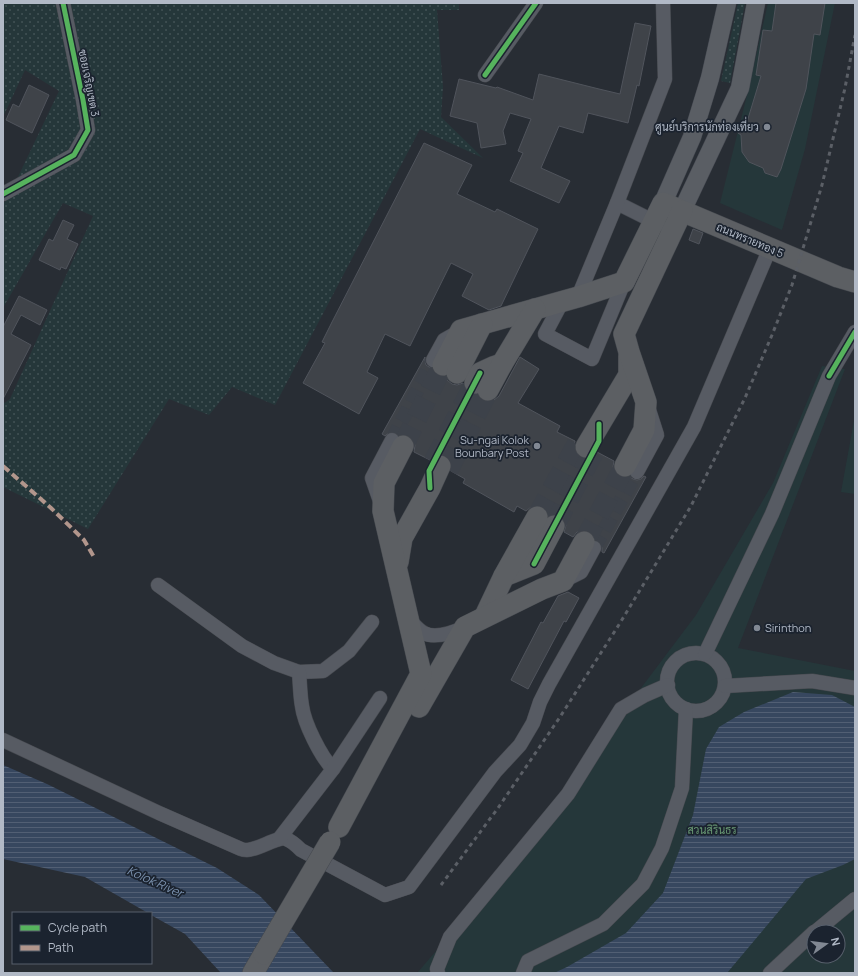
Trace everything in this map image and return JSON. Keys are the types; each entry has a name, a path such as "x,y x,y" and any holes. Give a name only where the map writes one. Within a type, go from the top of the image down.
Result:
{"highway":[{"name":"ถนนทรายทอง 5","path":"663,202 846,279 855,291"},
{"path":"482,324 444,366 461,330 624,282 656,223 663,202"},
{"path":"619,338 629,375 599,424 599,441 586,447 619,338 682,210"},
{"path":"487,377 535,309"},
{"path":"619,338 646,402 625,466"},
{"path":"253,973 335,835 421,674 383,511 403,446"},
{"path":"441,466 397,570 402,538 441,466"},
{"path":"485,616 519,570 564,532"},
{"path":"519,570 564,532"},
{"path":"335,835 383,772 465,626 542,589 563,581 564,532"},
{"path":"542,589 564,532"}],"main road":[{"path":"663,202 692,137 710,78 727,3"},
{"path":"682,210 740,88 756,3"},
{"path":"706,91 734,100"}],"street":[{"name":"ซอยเจริญเขต 3","path":"3,194 74,155 88,130 63,3"},
{"path":"485,76 536,3"},
{"path":"624,282 619,338 592,359 545,334 570,299 617,203 665,78 662,3"},
{"path":"617,203 656,223"},
{"path":"3,740 159,813 241,849 256,849 279,839 286,838 302,850 385,895 409,887 495,772 520,745 533,723 540,702 549,684 694,427 770,248"},
{"path":"705,654 772,514 829,376 855,332"},
{"path":"158,585 242,646 274,664 299,672 323,671 349,651 372,622"},
{"path":"409,620 426,634 439,635 456,631 465,626"},
{"path":"695,653 705,654 712,658 718,663 725,678 725,686 717,702 711,707 694,711 679,705 669,692 668,685 668,675 672,666 678,659 695,653"},
{"path":"299,672 302,707 311,733 328,764 333,769"},
{"path":"725,686 812,682 855,688"},
{"path":"438,973 437,969 450,937 568,794 621,709 645,695 668,685"},
{"path":"279,839 333,769 380,698"},
{"path":"523,973 528,961 603,924 643,884 662,848 682,788 686,709"},
{"path":"824,924 855,899"},
{"path":"770,973 806,939"}],"green space":[{"path":"3,3 459,3 459,10 437,10 443,87 441,117 483,158 420,129 275,405 232,387 209,415 169,399 88,529 3,487 3,404 10,399 93,216 63,203 3,308 3,205 59,91 25,70 3,117"},
{"path":"738,3 745,3 730,83 721,81"},
{"path":"768,3 835,3 805,149 782,230 720,203"},
{"name":"สวนสิรินธร","path":"822,366 845,369 738,648 855,671 855,973 417,973 489,890 696,615 773,483"},
{"path":"855,415 855,494 841,492"}],"water":[{"path":"793,692 832,695 855,707 855,859 806,879 727,973 554,973 626,933 663,893 693,815 706,749 719,727 744,712"},
{"name":"Kolok River","path":"3,765 47,784 217,868 259,895 334,973 221,973 185,934 152,916 152,912 146,912 85,877 3,859"}],"building":[{"path":"776,3 825,3 820,35 814,34 806,89 781,169 777,177 765,173 763,168 749,162 742,152 741,135 738,133 743,121 747,122 761,76 756,75 763,30 772,31"},
{"path":"635,23 651,26 639,86 637,85 628,123 588,113 583,133 559,126 541,168 570,181 559,203 510,181 523,153 518,151 531,119 510,113 503,131 506,144 481,148 477,123 450,116 459,79 497,87 533,100 539,74 620,94"},
{"path":"29,85 49,95 32,133 6,120 13,104 19,107"},
{"path":"424,143 472,165 457,194 495,212 497,209 538,229 501,306 489,310 462,296 473,274 451,263 410,346 385,334 367,372 378,378 359,414 303,383 325,343 322,342"},
{"path":"63,220 74,225 67,239 78,244 66,269 61,267 60,270 39,260 49,239 53,241"},
{"path":"693,229 703,233 699,244 689,240"},
{"path":"19,296 47,310 40,325 21,315 11,334 31,345 3,399 3,327"},
{"path":"425,357 426,365 432,368 433,372 437,375 443,377 446,376 447,380 452,384 457,385 463,383 469,394 477,395 482,400 488,402 499,396 520,357 539,369 518,403 560,426 557,432 575,441 575,452 580,457 585,459 591,458 597,452 614,461 613,467 615,472 620,477 630,477 637,480 644,476 646,477 604,553 602,552 601,543 596,540 594,535 590,532 583,530 577,532 573,537 564,532 566,525 564,519 559,515 549,515 542,506 536,505 526,511 517,506 514,512 463,483 465,479 451,471 452,464 450,459 445,455 438,454 433,456 430,460 414,452 415,445 413,439 409,436 403,434 399,435 392,432 385,436 382,434"},
{"path":"568,592 579,598 566,622 564,621 528,689 511,680 541,622 543,623 558,596"}],"tunnel":[{"path":"392,440 433,360"},
{"path":"403,446 443,365"},
{"path":"434,462 475,383"},
{"path":"448,470 488,390"},
{"path":"537,517 578,443"},
{"path":"554,526 594,451"},
{"path":"584,542 625,466"},
{"path":"594,548 637,472"}],"railway":[{"path":"441,885 498,808 560,717 620,623 691,506 745,398 792,285 822,185 845,88 855,35"}],"marked path":[{"path":"3,466 51,508 84,540 94,557"}],"cycle path":[{"path":"3,194 74,155 88,130 63,3"},
{"path":"485,75 536,3"},
{"path":"829,376 855,332"},
{"path":"430,488 429,471 480,373"},
{"path":"534,564 599,441 599,424"}],"place":[{"name":"ศูนย์บริการนักท่องเที่ยว","path":"767,127"},
{"name":"Su-ngai Kolok Bounbary Post","path":"537,446"},
{"name":"Sirinthon","path":"757,628"}]}
